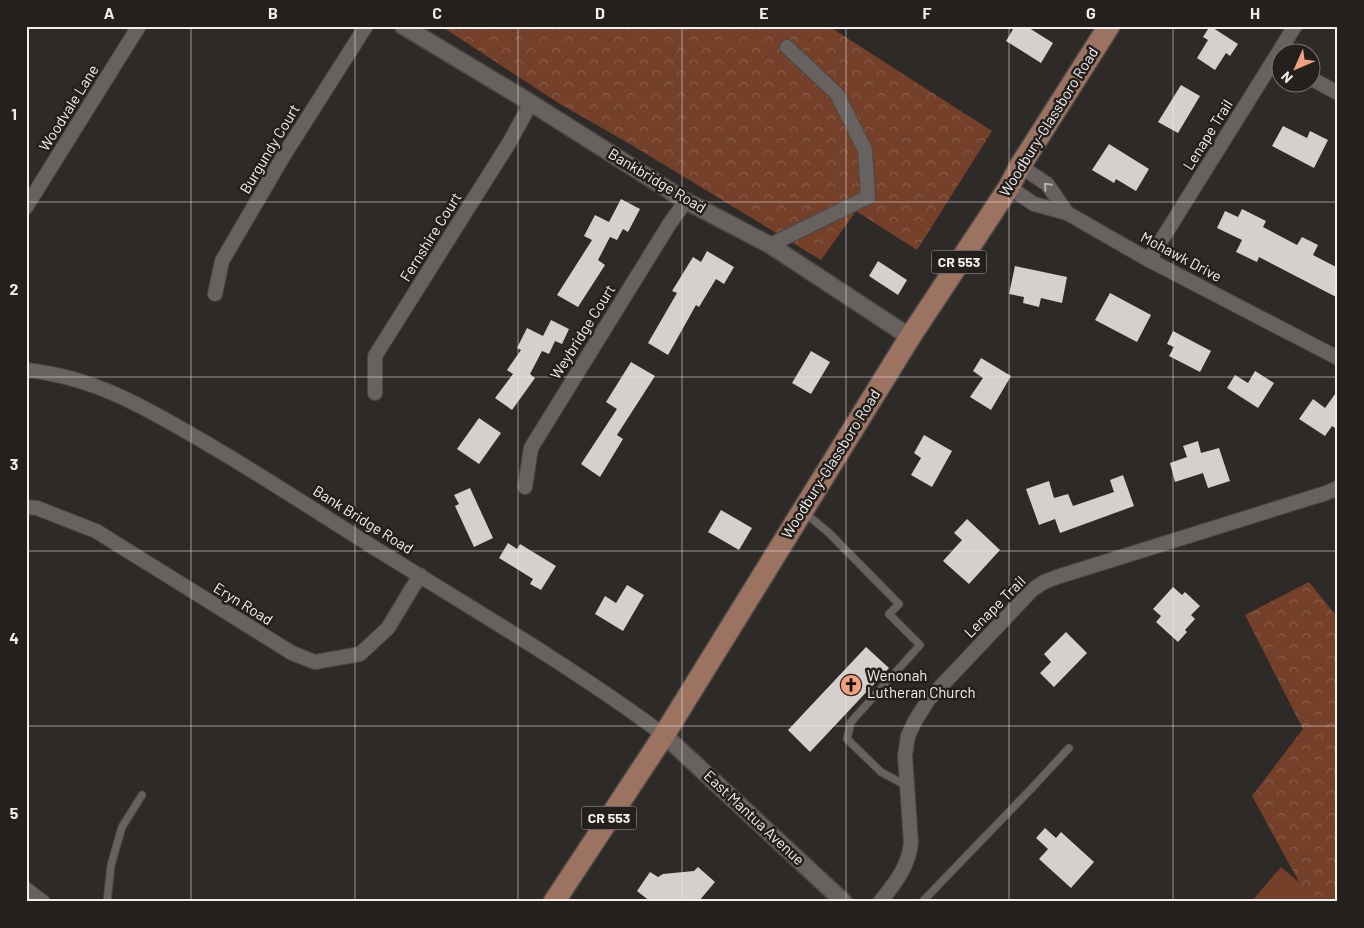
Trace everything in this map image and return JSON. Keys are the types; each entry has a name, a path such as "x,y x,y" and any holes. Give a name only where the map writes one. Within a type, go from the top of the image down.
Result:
{"main road":[{"name":"Woodbury-Glassboro Road","path":"554,902 664,735 910,337 1009,187 1020,166 1109,26"}],"street":[{"name":"Woodvale Lane","path":"26,207 139,26"},
{"name":"Burgundy Court","path":"215,294 222,261 284,155 366,26"},
{"name":"Bankbridge Road","path":"403,26 531,103 686,201 770,245 910,337"},
{"name":"Lenape Trail","path":"1287,42 1295,26"},
{"path":"770,245 868,198 865,150 837,94 787,47"},
{"name":"Lenape Trail","path":"1149,260 1272,71"},
{"path":"1322,84 1338,93"},
{"name":"Fernshire Court","path":"374,392 375,356 509,143 531,103"},
{"path":"1020,166 1046,184 1068,213"},
{"name":"Mohawk Drive","path":"1009,187 1034,204 1068,213 1149,260 1338,358"},
{"name":"Weybridge Court","path":"526,487 531,448 670,223 686,201"},
{"name":"Bank Bridge Road","path":"26,370 72,379 108,390 144,406 254,471 572,670 664,735"},
{"name":"Lenape Trail","path":"880,902 904,871 912,843 905,755 908,736 914,721 929,699 1032,590 1044,582 1338,488"},
{"name":"Eryn Road","path":"26,507 37,508 96,531 292,653 315,662 360,654 388,628 420,575"},
{"name":"East Mantua Avenue","path":"664,735 844,902"},
{"path":"26,889 43,902"}],"lane":[{"path":"802,511 830,533 899,604 889,614 920,644 851,722 847,739 881,772 907,786"},
{"path":"922,902 1031,790 1069,748"},
{"path":"107,902 111,865 122,827 142,795"}],"green space":[{"path":"441,26 832,26 833,29 992,131 917,250 856,211 821,260 630,144 560,104"},
{"path":"1309,582 1338,618 1338,902 1310,902 1252,796 1303,729 1245,615"},
{"path":"1281,867 1313,894 1306,902 1251,902"}],"building":[{"path":"1015,26 1026,26 1053,43 1041,63 1006,41"},
{"path":"1210,26 1238,44 1230,56 1226,53 1215,70 1197,58 1208,40 1203,37"},
{"path":"1181,85 1200,96 1178,133 1158,122"},
{"path":"1283,126 1307,138 1310,131 1328,140 1314,168 1272,146"},
{"path":"1109,144 1149,169 1136,191 1116,179 1114,183 1092,170"},
{"path":"621,199 640,209 628,232 623,229 617,240 610,237 598,260 605,265 578,307 557,295 592,240 584,236 595,215 609,222"},
{"path":"1242,209 1266,221 1263,227 1297,245 1302,237 1318,245 1313,255 1338,268 1338,298 1259,257 1257,262 1236,252 1242,240 1217,228 1225,211 1238,217"},
{"path":"707,251 734,267 724,284 716,279 699,307 696,305 668,355 648,343 677,293 672,291 693,257 701,262"},
{"path":"878,261 907,280 898,295 869,276"},
{"path":"1015,266 1067,277 1062,303 1041,298 1039,307 1023,303 1024,297 1009,294"},
{"path":"1110,293 1151,315 1137,342 1095,320"},
{"path":"551,320 569,329 562,344 555,341 549,354 542,351 530,374 535,378 512,410 495,398 513,374 507,370 521,350 517,348 527,328 543,336"},
{"path":"1173,331 1211,351 1200,372 1169,356 1174,347 1167,344"},
{"path":"811,351 830,362 811,394 792,383"},
{"path":"981,358 1011,376 991,410 970,397 983,378 973,371"},
{"path":"631,362 655,376 617,435 623,439 600,477 581,464 617,409 606,402"},
{"path":"1255,371 1274,383 1258,408 1227,388 1235,375 1248,383"},
{"path":"1338,390 1338,430 1332,426 1325,436 1299,419 1313,399 1325,408"},
{"path":"479,418 501,433 479,464 457,449"},
{"path":"924,435 952,451 932,487 911,475 921,458 914,453"},
{"path":"1198,441 1201,453 1219,448 1230,481 1208,488 1203,473 1175,482 1170,463 1187,457 1183,446"},
{"path":"1123,475 1134,506 1060,533 1055,519 1039,525 1026,489 1049,481 1054,498 1068,494 1073,506 1114,492 1110,480"},
{"path":"470,488 493,538 474,547 455,506 459,504 454,495"},
{"path":"721,510 752,528 739,550 708,532"},
{"path":"967,519 1000,550 969,584 943,561 962,540 954,533"},
{"path":"508,543 517,549 520,544 556,566 541,590 530,584 533,579 499,558"},
{"path":"627,585 644,595 623,631 595,614 605,596 616,603"},
{"path":"1173,587 1182,595 1185,592 1200,606 1191,615 1195,619 1185,630 1187,632 1178,642 1156,622 1161,616 1153,609"},
{"path":"1066,632 1087,653 1054,687 1040,673 1051,662 1044,654"},
{"name":"Wenonah Lutheran Church","path":"866,647 889,668 810,752 788,730"},
{"path":"1045,828 1056,838 1061,832 1094,862 1071,888 1039,859 1048,849 1036,838"},
{"path":"698,867 715,882 699,901 651,902 637,891 650,872 658,877 663,874 694,871"}],"place":[{"name":"Wenonah Lutheran Church","path":"851,685"}]}
